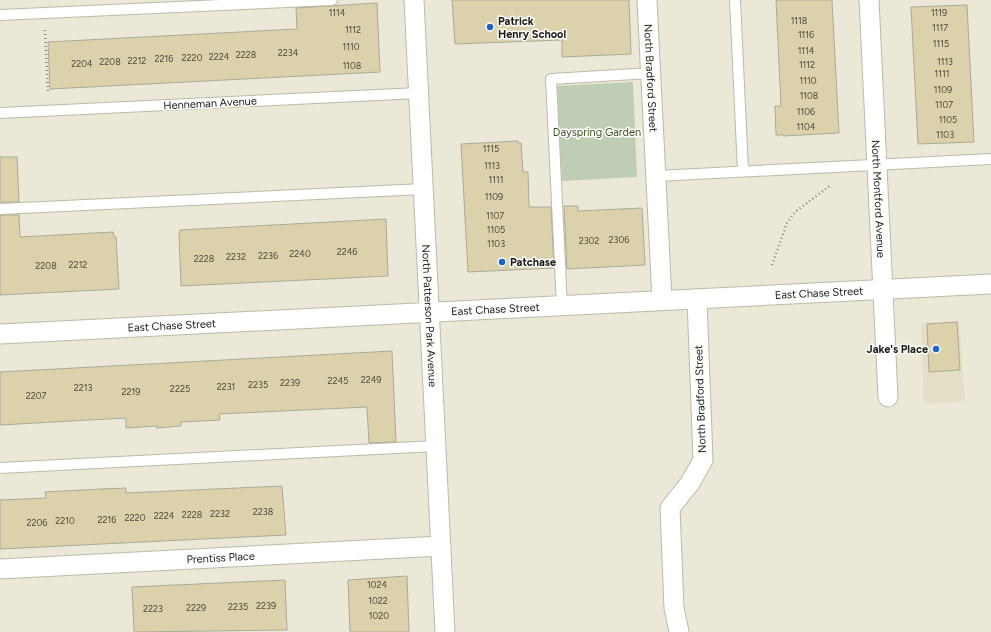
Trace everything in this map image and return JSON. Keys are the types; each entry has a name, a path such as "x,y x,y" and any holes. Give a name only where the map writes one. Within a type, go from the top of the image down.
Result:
{"street":[{"name":"North Patterson Park Avenue","path":"414,0 445,632"},
{"name":"North Bradford Street","path":"647,0 662,300"},
{"name":"North Montford Avenue","path":"869,0 888,397"},
{"name":"East Chase Street","path":"0,334 662,300 883,291 991,284"},
{"name":"North Bradford Street","path":"679,632 674,608 670,508 690,483 703,460 697,299"},
{"name":"Prentiss Place","path":"0,569 441,546"}],"lane":[{"path":"0,15 332,0"},
{"path":"735,0 743,171"},
{"path":"562,306 551,79 651,73"},
{"name":"Henneman Avenue","path":"0,113 419,93"},
{"path":"656,176 877,166 991,159"},
{"path":"0,209 424,189"},
{"path":"0,468 436,446"}],"path":[{"path":"44,13 48,93"},
{"path":"772,265 787,223 795,212 819,196 836,181"}],"shaded area":[{"path":"959,321 965,401 924,404 921,323"}],"green space":[{"name":"Dayspring Garden","path":"633,82 637,177 562,181 557,86"}],"building":[{"path":"452,0 629,0 631,54 562,57 562,40 455,44"},
{"path":"776,0 832,0 839,133 783,136 776,135 775,106 781,106"},
{"path":"377,3 380,72 50,89 48,42 297,29 296,8"},
{"path":"967,5 974,142 918,144 911,7"},
{"path":"518,141 518,143 521,143 523,172 528,172 529,207 551,207 554,268 468,272 461,144"},
{"path":"0,157 17,157 19,202 0,202"},
{"path":"564,206 578,206 578,211 642,208 645,265 567,269"},
{"path":"0,215 19,215 20,237 113,232 114,237 116,237 119,289 0,295"},
{"path":"386,219 388,276 181,286 180,230"},
{"path":"957,322 960,370 929,372 927,324"},
{"path":"392,351 396,442 369,443 367,407 219,414 220,420 181,422 181,426 157,428 157,426 126,428 126,418 0,425 0,372"},
{"path":"282,486 286,535 0,549 0,500 46,498 45,492 101,489 126,488 126,493"},
{"path":"407,576 409,632 350,632 348,580"},
{"path":"285,580 287,630 134,632 132,587"}],"place":[{"name":"Patrick Henry School","path":"490,27"},
{"name":"Patchase","path":"502,262"},
{"name":"Jake's Place","path":"936,349"}]}
